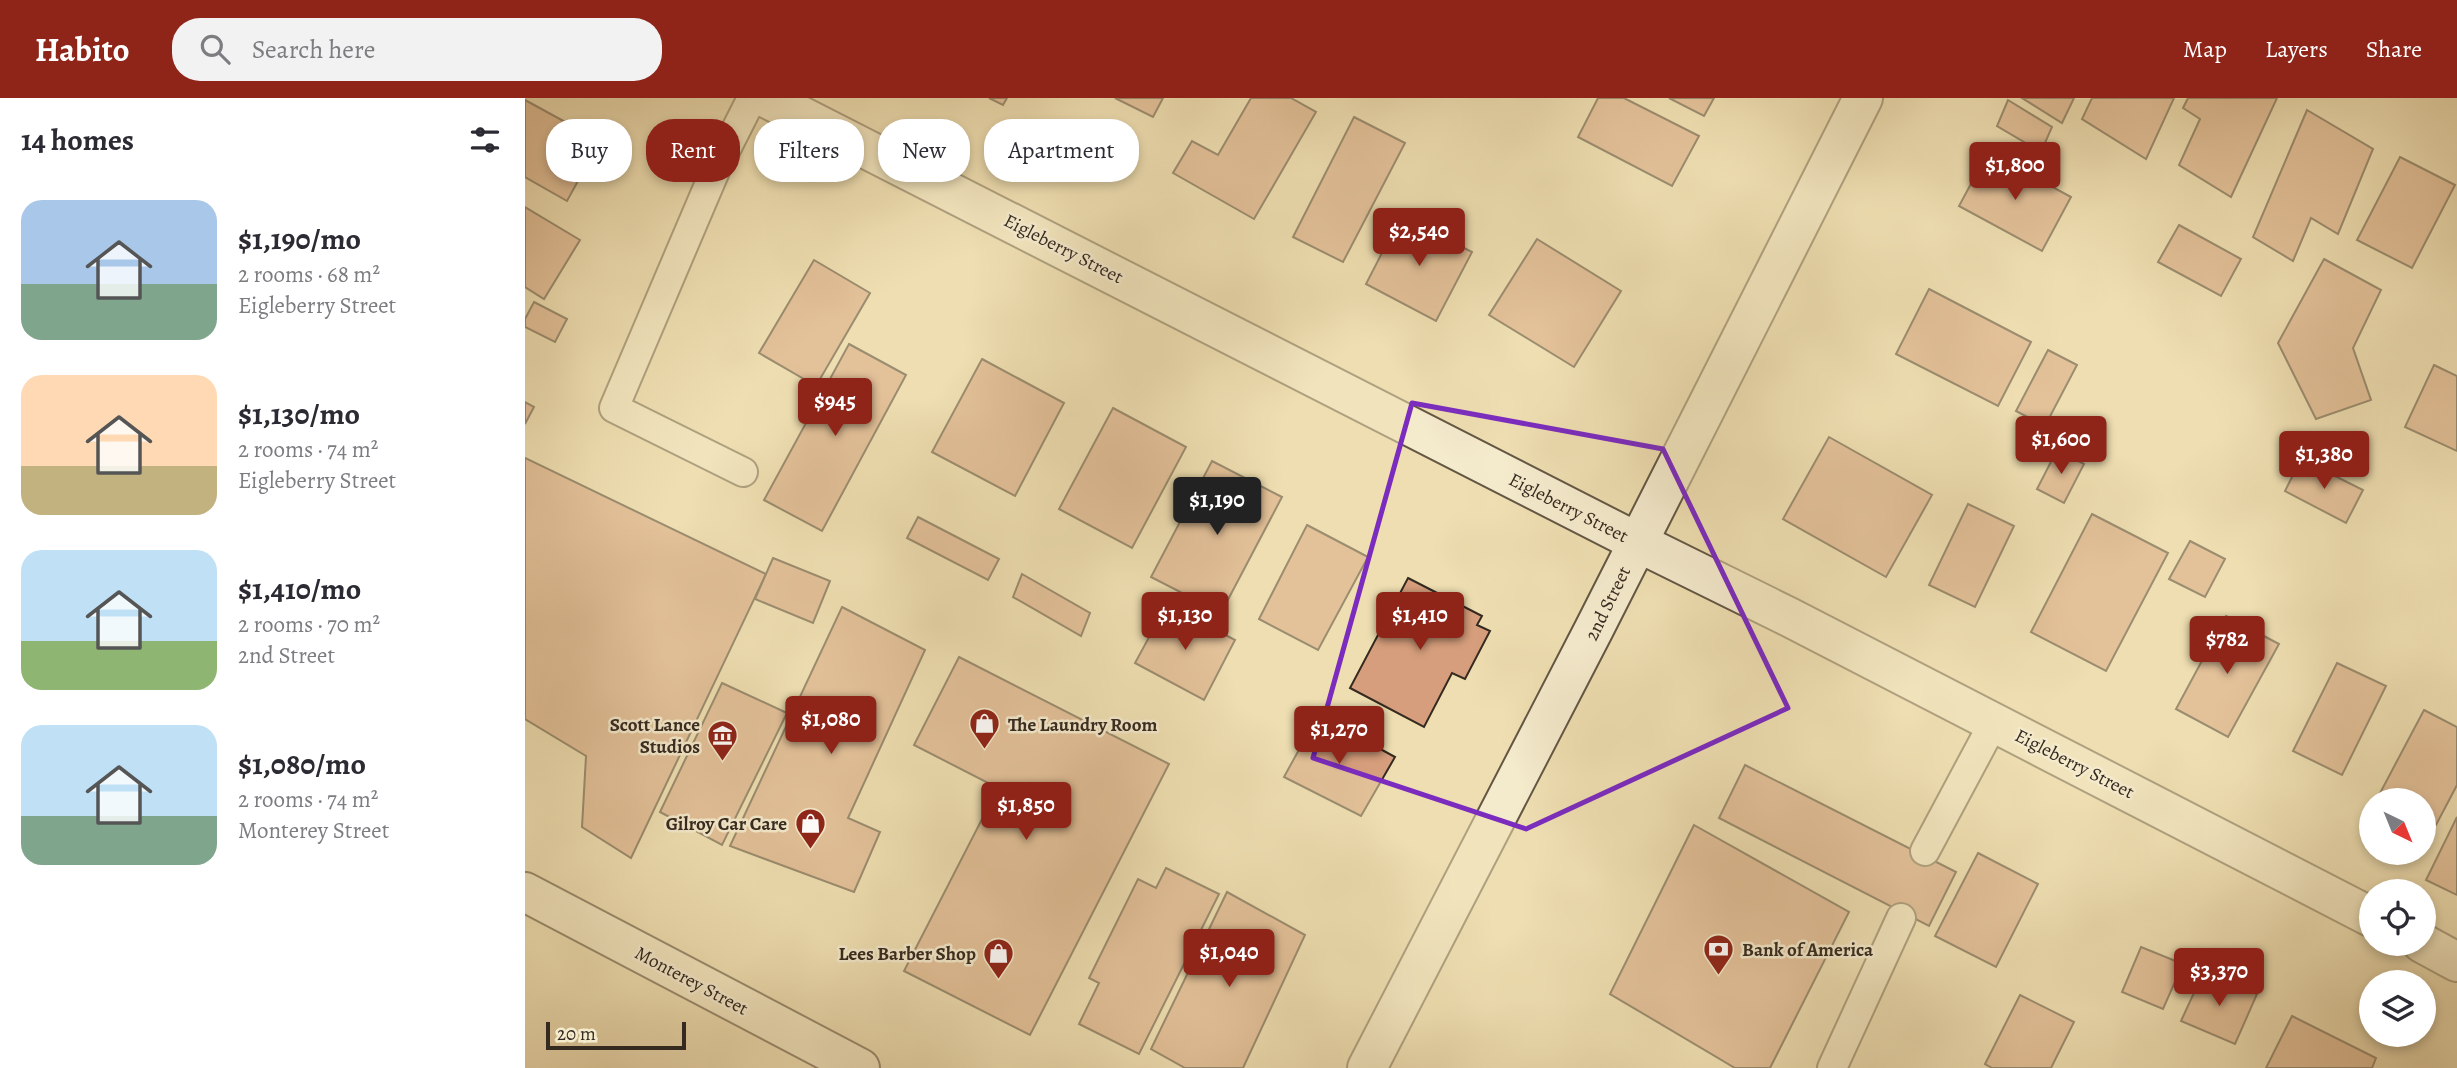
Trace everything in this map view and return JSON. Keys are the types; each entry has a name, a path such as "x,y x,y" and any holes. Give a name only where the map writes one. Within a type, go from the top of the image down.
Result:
{"street":[{"name":"Eigleberry Street","path":"766,98 1789,617 2359,911"},
{"name":"2nd Street","path":"1367,1068 1863,98"},
{"name":"Monterey Street","path":"525,892 854,1067"},
{"path":"2436,951 2457,962"}],"lane":[{"path":"743,472 614,408 715,171 752,98"},
{"path":"1925,851 1994,722"},
{"path":"1832,1068 1901,918"}],"highlighted area":[{"path":"1412,403 1663,449 1788,708 1526,829 1313,758"}],"building":[{"path":"989,98 1007,98 1003,105"},
{"path":"1115,98 1163,98 1153,117"},
{"path":"1251,98 1291,98 1316,112 1254,219 1173,173 1192,141 1218,155"},
{"path":"1598,98 1624,98 1699,136 1672,186 1578,137"},
{"path":"1669,98 1714,98 1704,116"},
{"path":"2022,98 2074,98 2062,123"},
{"path":"2092,98 2174,98 2146,159 2082,119"},
{"path":"2188,98 2277,98 2231,197 2179,165 2200,119 2183,108"},
{"path":"525,100 560,119 546,119 546,182 577,182 567,201 525,177"},
{"path":"2008,100 2052,127 2041,152 1997,126"},
{"path":"2307,110 2373,149 2338,234 2311,218 2293,261 2253,237"},
{"path":"1354,117 1405,143 1343,262 1293,237"},
{"path":"1988,152 2071,197 2042,251 1959,206"},
{"path":"2400,157 2455,185 2412,268 2357,240"},
{"path":"525,207 580,240 544,299 525,287"},
{"path":"1401,216 1472,252 1436,321 1366,284"},
{"path":"2179,225 2241,259 2221,296 2158,262"},
{"path":"1537,239 1621,291 1574,367 1489,315"},
{"path":"2324,259 2381,290 2353,348 2371,400 2316,419 2278,343"},
{"path":"814,260 870,293 816,386 759,353"},
{"path":"1929,289 2031,342 1998,406 1896,354"},
{"path":"534,302 567,319 555,342 525,327 525,319"},
{"path":"849,344 906,375 822,531 764,500"},
{"path":"2048,350 2077,365 2045,426 2016,411"},
{"path":"982,359 1064,403 1015,496 932,452"},
{"path":"2434,365 2457,376 2457,451 2405,427"},
{"path":"525,402 534,407 525,424"},
{"path":"1113,408 1186,447 1132,548 1059,509"},
{"path":"1829,437 1932,495 1886,577 1783,519"},
{"path":"2057,450 2084,464 2064,503 2037,489"},
{"path":"525,458 766,574 631,858 582,827 586,756 525,719"},
{"path":"2301,459 2363,490 2346,523 2285,491"},
{"path":"1212,461 1282,497 1221,613 1151,577"},
{"path":"1968,504 2014,526 1975,607 1929,585"},
{"path":"2092,514 2168,553 2106,671 2031,632"},
{"path":"918,517 999,559 988,580 907,538"},
{"path":"1307,525 1368,557 1318,650 1259,619"},
{"path":"2190,541 2225,559 2205,597 2169,579"},
{"path":"773,558 830,581 813,623 755,599"},
{"path":"1022,574 1090,613 1081,636 1013,597"},
{"path":"1408,578 1482,616 1477,625 1490,631 1465,679 1452,673 1424,727 1350,688"},
{"path":"1167,604 1235,640 1204,700 1135,663"},
{"path":"842,607 925,650 848,818 880,832 854,892 730,846"},
{"path":"2226,616 2279,644 2228,737 2176,709"},
{"path":"959,657 1169,764 1030,1035 904,971 998,788 914,745"},
{"path":"2337,663 2386,686 2342,775 2293,751"},
{"name":"Scott Lance Studios","path":"722,683 787,713 722,845 660,812"},
{"path":"2424,710 2457,727 2457,785 2436,825 2436,788 2383,788"},
{"path":"1318,715 1395,757 1361,816 1284,777"},
{"path":"1745,765 1956,872 1929,926 1719,818"},
{"path":"2457,817 2457,895 2436,885 2436,879 2426,879 2433,865 2436,865 2436,860"},
{"path":"1694,825 1849,912 1770,1068 1735,1068 1610,994"},
{"path":"1978,853 2038,884 1996,967 1935,936"},
{"path":"1166,868 1219,894 1139,1054 1079,1024 1099,983 1089,978 1138,879 1156,888"},
{"path":"1227,892 1305,935 1243,1068 1185,1068 1151,1049"},
{"path":"2141,947 2183,964 2163,1009 2122,992"},
{"path":"2204,971 2257,994 2235,1044 2181,1021"},
{"path":"2020,995 2074,1022 2051,1068 1992,1068 1985,1064"},
{"path":"2292,1016 2376,1058 2372,1068 2266,1068"}],"place":[{"name":"The Laundry Room","path":"985,751"},
{"name":"Scott Lance Studios","path":"723,762"},
{"name":"Gilroy Car Care","path":"810,850"},
{"name":"Bank of America","path":"1719,976"},
{"name":"Lees Barber Shop","path":"999,980"}]}
